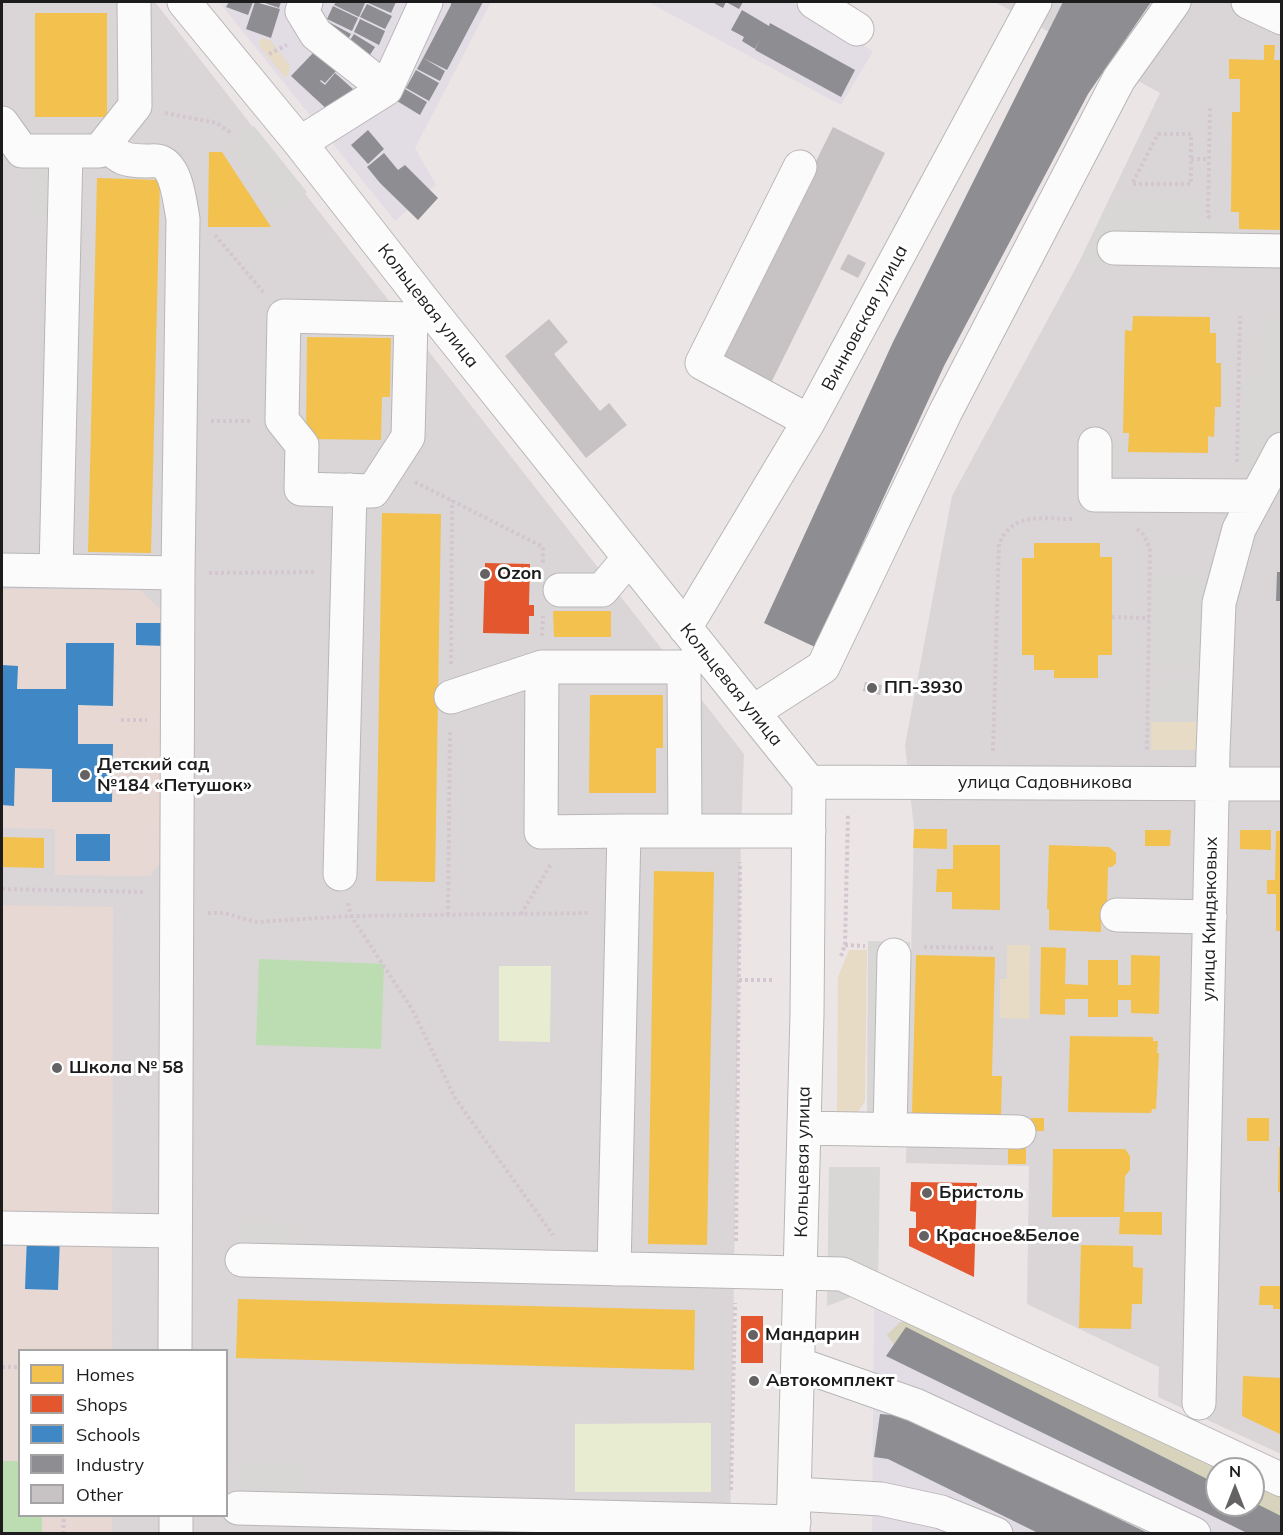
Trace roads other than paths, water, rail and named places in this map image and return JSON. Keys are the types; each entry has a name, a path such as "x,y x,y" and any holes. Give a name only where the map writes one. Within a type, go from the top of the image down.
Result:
{"street":[{"path":"2,123 22,151 99,151 135,106 134,2"},
{"path":"300,143 386,89 426,2"},
{"path":"814,2 857,28"},
{"name":"Винновская улица","path":"691,649 809,421 1035,2"},
{"path":"753,712 823,667 945,413 1114,90 1174,2"},
{"path":"1248,2 1281,18"},
{"name":"Кольцевая улица","path":"190,5 300,143 420,313 629,558 691,649 753,712 809,782 804,1128 794,1516"},
{"path":"308,13 316,34 386,89"},
{"path":"105,144 119,157 128,161 160,161 167,166 177,183 183,219 178,573 175,1349"},
{"path":"56,570 66,151"},
{"path":"800,167 702,363 809,421"},
{"path":"1114,248 1281,251"},
{"path":"420,313 408,437 373,491 301,489 302,445 282,420 284,316 420,313"},
{"path":"1095,444 1095,495 1247,496"},
{"name":"улица Киндяковых","path":"1199,1403 1219,603 1247,496 1281,449"},
{"path":"340,874 350,490"},
{"path":"548,589 602,590 629,558"},
{"path":"2,570 178,573"},
{"path":"451,697 542,667 691,649 685,830"},
{"path":"542,667 541,832 809,831"},
{"name":"улица Садовникова","path":"809,782 1281,784"},
{"path":"614,1269 624,831"},
{"path":"1118,915 1210,916"},
{"path":"890,1130 894,955"},
{"path":"804,1128 1019,1132"},
{"path":"2,1228 175,1231"},
{"path":"242,1260 842,1274 1281,1480"},
{"path":"798,1364 915,1406 1194,1533"},
{"path":"238,1508 730,1520 794,1516 881,1499 941,1512 996,1533"},
{"path":"176,1517 176,1533"}],"place":[{"name":"Ozon","path":"485,574"},
{"name":"ПП-3930","path":"872,688"},
{"name":"Детский сад №184 «Петушок»","path":"85,775"},
{"name":"Школа № 58","path":"57,1068"},
{"name":"Бристоль","path":"927,1193"},
{"name":"Красное&Белое","path":"924,1236"},
{"name":"Мандарин","path":"753,1335"},
{"name":"Автокомплект","path":"754,1381"}]}
